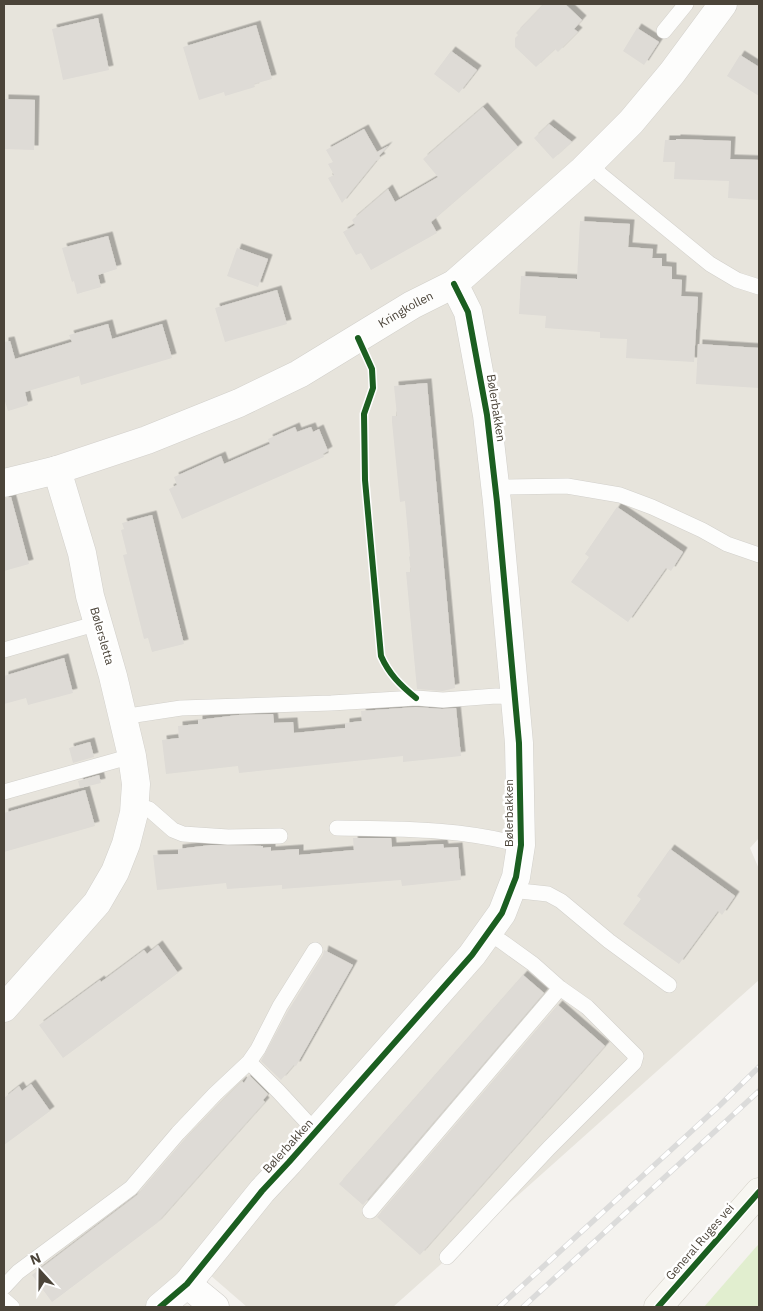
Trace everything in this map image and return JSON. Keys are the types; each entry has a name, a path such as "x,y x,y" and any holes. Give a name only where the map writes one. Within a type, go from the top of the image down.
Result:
{"main road":[{"name":"General Ruges vei","path":"658,1307 759,1192"}],"street":[{"name":"Kringkollen","path":"4,484 57,470 147,440 239,403 299,374 412,304 454,284 590,163 631,122 656,92 719,5"},
{"name":"Bølerbakken","path":"160,1307 187,1284 262,1191 472,955 502,913 516,877 521,845 519,743 495,490 487,415 468,312 454,284"},
{"name":"Bølersletta","path":"4,1008 98,903 115,872 126,844 135,804 136,784 132,756 82,553 57,470"},
{"path":"187,1284 215,1307"}],"lane":[{"path":"664,31 686,4"},
{"path":"590,163 600,175 710,264 737,280 759,287"},
{"path":"495,490 505,487 567,486 620,495 652,507 727,544 759,555"},
{"path":"4,650 98,623"},
{"path":"122,716 181,708 331,704 416,698 443,700 496,696 514,697"},
{"path":"4,792 132,756"},
{"path":"135,804 150,810 173,830 183,834 228,837 280,836"},
{"path":"337,828 476,834 521,845"},
{"path":"511,890 548,894 561,901 609,941 669,985"},
{"path":"446,1257 548,1148 634,1064 636,1056 587,1007 560,988 533,964 488,934"},
{"path":"4,1287 18,1272 131,1188 178,1133 249,1062 314,950"},
{"path":"370,1211 560,988"},
{"path":"249,1062 316,1132"},
{"path":"4,1300 12,1307"}],"shaded area":[{"path":"4,4 759,4 759,838 750,848 759,869 759,980 393,1307 247,1307 202,1268 157,1307 4,1307"}],"green space":[{"path":"759,1244 759,1307 704,1307 756,1247"}],"building":[{"path":"544,4 565,4 582,20 574,29 578,32 558,52 555,49 536,67 515,47 515,38 518,35 516,33"},
{"path":"98,18 109,70 63,80 52,29"},
{"path":"256,25 272,79 254,84 255,87 225,96 224,92 199,100 183,47"},
{"path":"637,28 659,42 644,65 623,51"},
{"path":"451,51 477,70 459,93 434,74"},
{"path":"740,55 759,67 759,96 727,76"},
{"path":"4,99 35,100 34,150 4,149"},
{"path":"483,107 518,147 431,222 437,233 371,270 361,253 356,255 343,232 355,225 352,220 388,189 395,202 438,177 423,159"},
{"path":"549,124 572,142 553,159 534,138"},
{"path":"364,129 377,152 388,146 379,156 381,158 376,161 342,203 328,178 334,175 328,164 333,162 326,150"},
{"path":"665,140 731,141 730,159 759,160 759,200 728,198 729,181 674,179 675,162 663,162"},
{"path":"580,221 630,224 628,247 653,249 652,258 662,258 662,266 672,267 672,279 682,280 681,296 698,297 694,362 626,358 627,339 600,338 600,332 545,328 546,316 519,314 521,276 577,279"},
{"path":"108,236 117,269 98,275 101,287 77,294 62,248"},
{"path":"237,248 268,259 258,287 227,276"},
{"path":"277,290 287,324 225,342 215,308"},
{"path":"108,324 112,339 162,324 172,358 81,385 79,376 25,392 28,405 8,411 4,398 4,342 10,341 15,359 72,342 69,335"},
{"path":"698,344 759,348 759,388 696,384"},
{"path":"427,383 455,688 443,691 417,689 406,572 411,572 405,501 400,502 392,422 392,416 397,416 394,386"},
{"path":"295,427 297,432 311,427 313,432 319,429 328,451 323,454 324,457 182,519 169,489 177,485 174,477 221,456 224,464 270,444 268,439"},
{"path":"11,497 29,564 4,571 4,498"},
{"path":"617,507 683,552 671,571 666,568 628,622 571,582 589,557 585,554"},
{"path":"152,515 184,644 152,652 148,638 144,639 123,555 127,554 121,530 124,529 122,523"},
{"path":"64,658 73,693 28,705 26,698 4,704 4,676"},
{"path":"416,707 456,708 461,756 403,762 403,756 239,773 238,766 166,774 162,740 179,738 178,726 198,724 198,720 238,715 273,714 274,723 293,722 294,733 345,728 345,723 362,721 361,711"},
{"path":"90,742 94,757 73,763 69,748"},
{"path":"99,775 101,783 80,788 78,781"},
{"path":"85,790 95,826 4,852 4,813"},
{"path":"353,838 391,838 392,847 443,844 444,848 458,847 461,880 402,886 401,880 282,889 282,885 227,889 226,883 157,890 153,855 178,854 178,849 211,845 263,846 263,848 271,847 271,851 299,849 299,855 354,850"},
{"path":"670,849 735,896 722,915 718,911 679,964 623,924 641,899 637,896"},
{"path":"158,945 178,973 63,1058 39,1025 144,950 147,954"},
{"path":"324,950 353,965 296,1066 294,1065 281,1080 261,1061 288,1011 323,955"},
{"path":"523,975 544,993 363,1205 339,1184"},
{"path":"558,1005 605,1046 420,1255 377,1217"},
{"path":"249,1075 268,1094 263,1100 265,1102 157,1223 52,1302 32,1275 137,1195 185,1139 242,1081 244,1083"},
{"path":"31,1084 50,1111 4,1145 4,1098 19,1086 22,1091"}],"railway":[{"path":"499,1307 718,1107 759,1067"},
{"path":"523,1307 759,1091"}],"cycle path":[{"path":"160,1307 187,1284 262,1191 472,955 502,913 516,877 521,845 519,743 497,502 487,415 468,312 454,284"},
{"path":"358,338 372,369 373,388 364,414 365,480 381,656 396,679 416,698"},
{"path":"658,1307 759,1192"}]}
